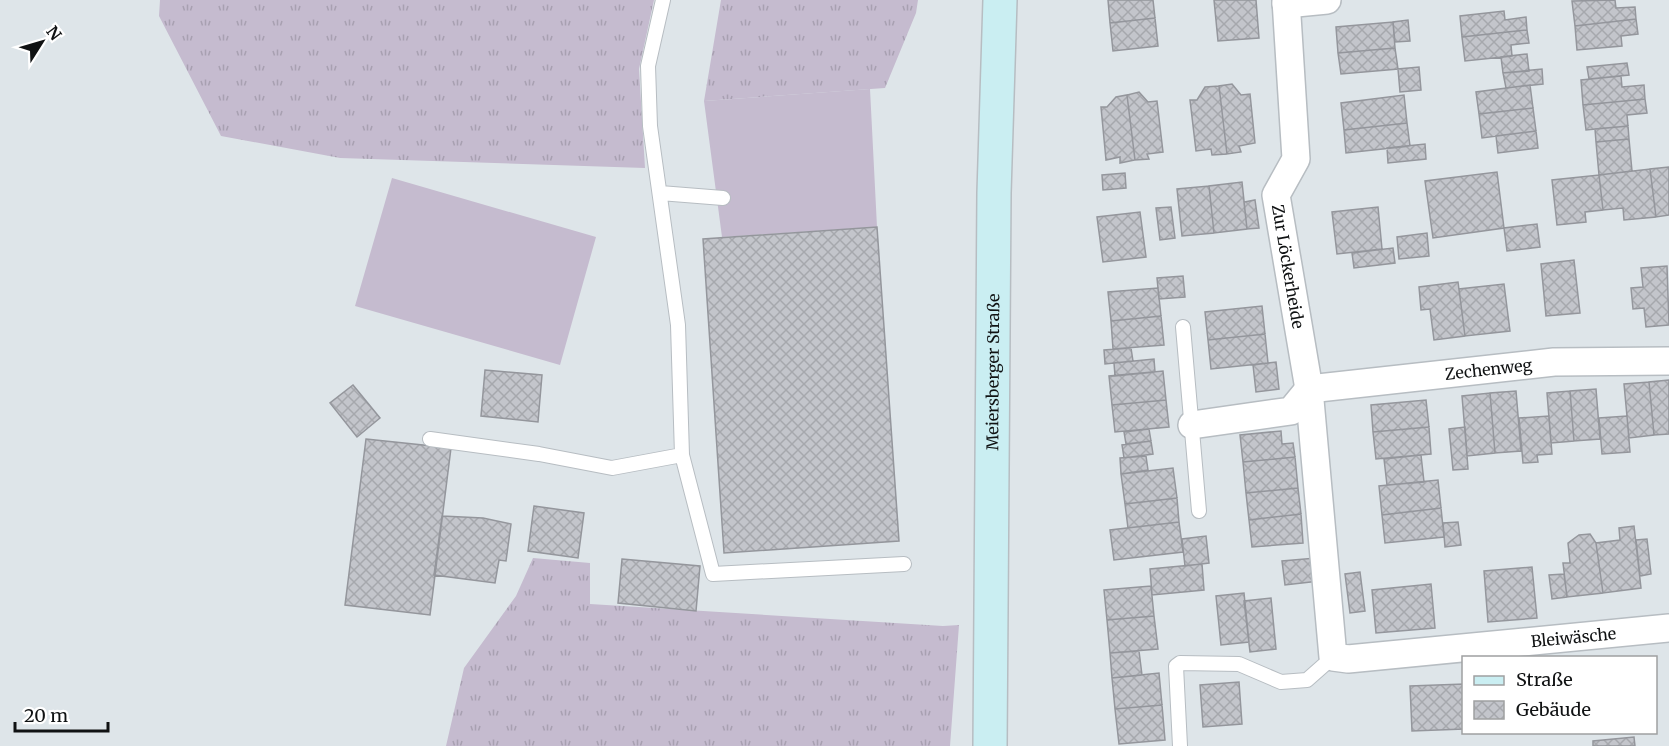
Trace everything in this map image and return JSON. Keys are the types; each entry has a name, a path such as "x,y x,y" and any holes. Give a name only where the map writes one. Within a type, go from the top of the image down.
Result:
{"main road":[{"name":"Meiersberger Straße","path":"990,746 994,193 1000,0"}],"street":[{"name":"Zur Löckerheide","path":"1327,0 1286,2 1296,159 1276,195 1310,389 1333,657"},
{"name":"Zechenweg","path":"1310,389 1554,362 1669,361"},
{"path":"1192,424 1291,411 1310,389"},
{"name":"Bleiwäsche","path":"1333,657 1348,658 1669,628"}],"lane":[{"path":"663,0 648,66 650,126 678,325 682,455 713,574 904,564"},
{"path":"660,193 723,198"},
{"path":"1184,327 1199,511"},
{"path":"430,439 539,454 612,468 682,455"},
{"path":"1179,746 1176,666 1179,663 1239,664 1281,682 1307,680 1333,657"}],"green space":[{"path":"160,0 654,0 639,69 645,168 340,158 221,136 159,16"},
{"path":"721,0 918,0 916,13 885,88 704,101"},
{"path":"870,89 877,227 722,237 704,101"},
{"path":"392,178 596,237 560,365 355,306"},
{"path":"533,558 590,563 590,604 943,626 959,625 950,746 446,746 464,668 516,596"}],"building":[{"path":"1108,0 1153,0 1155,18 1110,23"},
{"path":"1214,0 1256,0 1259,38 1218,41"},
{"path":"1615,0 1616,8 1635,7 1636,19 1575,26 1572,1"},
{"path":"1504,11 1505,20 1526,17 1527,30 1462,37 1460,16"},
{"path":"1155,18 1158,46 1113,51 1110,23"},
{"path":"1636,19 1638,34 1621,36 1622,46 1577,50 1575,26"},
{"path":"1408,20 1410,41 1395,42 1393,22"},
{"path":"1393,22 1395,48 1338,53 1336,27"},
{"path":"1527,30 1529,43 1511,45 1512,56 1465,61 1462,37"},
{"path":"1395,48 1398,69 1341,74 1338,53"},
{"path":"1527,54 1529,71 1503,73 1501,57"},
{"path":"1627,63 1629,75 1589,79 1587,67"},
{"path":"1419,67 1421,90 1400,92 1398,69"},
{"path":"1542,69 1543,84 1506,88 1503,73"},
{"path":"1621,76 1622,87 1644,85 1645,99 1583,105 1581,80"},
{"path":"1232,84 1241,95 1250,94 1255,143 1239,146 1241,152 1227,154 1219,86"},
{"path":"1530,85 1533,108 1479,114 1476,92"},
{"path":"1219,86 1227,154 1212,155 1211,149 1196,151 1190,100 1197,100 1205,87"},
{"path":"1139,92 1148,102 1157,101 1163,152 1147,154 1149,159 1135,160 1127,95"},
{"path":"1127,95 1135,160 1120,163 1120,157 1106,160 1101,107 1107,107 1116,97"},
{"path":"1404,95 1407,123 1344,130 1341,103"},
{"path":"1645,99 1647,113 1627,115 1628,126 1586,130 1583,105"},
{"path":"1533,108 1536,131 1482,138 1479,114"},
{"path":"1407,123 1410,146 1346,153 1344,130"},
{"path":"1628,126 1629,139 1596,142 1595,129"},
{"path":"1536,131 1538,148 1498,153 1496,136"},
{"path":"1629,139 1632,171 1599,175 1596,142"},
{"path":"1425,144 1426,159 1388,163 1387,148"},
{"path":"1669,167 1669,215 1656,217 1650,169"},
{"path":"1650,169 1656,217 1624,220 1623,208 1603,210 1599,175"},
{"path":"1497,172 1504,228 1433,238 1425,181"},
{"path":"1125,173 1126,188 1103,190 1102,175"},
{"path":"1599,175 1603,210 1585,212 1586,222 1557,225 1552,180"},
{"path":"1242,182 1247,229 1214,233 1209,186"},
{"path":"1209,186 1214,233 1182,236 1177,189"},
{"path":"1255,200 1259,228 1247,229 1244,202"},
{"path":"1171,207 1175,238 1160,240 1156,208"},
{"path":"1378,207 1382,249 1337,254 1332,212"},
{"path":"1140,212 1146,257 1103,262 1097,217"},
{"path":"1537,224 1540,247 1507,251 1504,228"},
{"path":"877,227 899,541 724,553 703,239"},
{"path":"1427,233 1429,256 1399,259 1397,237"},
{"path":"1393,248 1395,263 1354,268 1352,253"},
{"path":"1574,260 1580,313 1546,316 1541,264"},
{"path":"1667,266 1669,325 1646,327 1644,308 1633,309 1631,288 1643,287 1641,268"},
{"path":"1183,276 1185,297 1159,299 1157,278"},
{"path":"1458,282 1465,336 1434,340 1430,309 1421,310 1419,287"},
{"path":"1504,284 1510,331 1465,336 1459,289"},
{"path":"1158,288 1161,316 1111,321 1108,292"},
{"path":"1262,306 1265,334 1208,340 1205,312"},
{"path":"1161,316 1164,345 1113,349 1111,321"},
{"path":"1265,334 1268,363 1211,369 1208,340"},
{"path":"1131,348 1133,361 1105,364 1104,350"},
{"path":"1154,359 1155,372 1115,376 1114,363"},
{"path":"1276,362 1279,389 1256,392 1253,365"},
{"path":"485,370 542,375 538,422 481,416"},
{"path":"1163,371 1166,400 1112,405 1109,376"},
{"path":"1669,380 1669,434 1654,435 1649,382"},
{"path":"1649,382 1654,435 1629,438 1624,384"},
{"path":"353,385 380,418 357,437 330,403"},
{"path":"1596,389 1600,439 1574,441 1570,391"},
{"path":"1516,391 1521,451 1495,453 1490,393"},
{"path":"1570,391 1574,441 1551,443 1547,393"},
{"path":"1490,393 1495,453 1467,456 1462,396"},
{"path":"1166,400 1169,427 1115,432 1112,405"},
{"path":"1426,400 1429,427 1373,432 1371,405"},
{"path":"1549,416 1552,454 1537,455 1538,462 1523,463 1519,418"},
{"path":"1627,416 1630,452 1602,454 1599,418"},
{"path":"1429,427 1431,454 1376,459 1373,432"},
{"path":"1465,427 1468,469 1453,470 1449,429"},
{"path":"1149,429 1151,441 1126,444 1124,432"},
{"path":"1281,431 1282,444 1293,443 1295,457 1243,462 1240,435"},
{"path":"366,439 451,448 430,615 345,605"},
{"path":"1151,441 1153,454 1124,458 1122,445"},
{"path":"1421,455 1424,482 1387,485 1384,459"},
{"path":"1146,456 1148,470 1121,474 1120,458"},
{"path":"1295,457 1298,488 1246,493 1243,462"},
{"path":"1173,468 1177,498 1125,504 1121,474"},
{"path":"1438,480 1441,508 1382,515 1379,486"},
{"path":"1298,488 1301,514 1249,520 1246,493"},
{"path":"1177,498 1179,522 1128,528 1125,504"},
{"path":"534,506 584,513 578,558 528,551"},
{"path":"1441,508 1444,537 1385,543 1382,515"},
{"path":"1301,514 1303,543 1252,547 1249,520"},
{"path":"442,516 483,518 511,524 506,561 499,560 495,583 434,575"},
{"path":"1179,522 1183,552 1114,560 1110,530"},
{"path":"1458,522 1461,545 1445,547 1443,523"},
{"path":"1634,526 1641,588 1603,593 1596,543 1620,540 1619,528"},
{"path":"1590,534 1596,543 1603,593 1567,597 1563,563 1570,563 1568,543 1579,535"},
{"path":"1206,536 1209,563 1185,566 1182,539"},
{"path":"1647,539 1651,574 1640,576 1636,540"},
{"path":"1316,558 1319,581 1285,585 1282,561"},
{"path":"622,559 700,566 696,611 618,603"},
{"path":"1202,564 1204,590 1152,595 1150,569"},
{"path":"1532,567 1537,618 1488,622 1484,571"},
{"path":"1360,572 1365,611 1350,613 1345,574"},
{"path":"1564,574 1567,597 1552,599 1549,575"},
{"path":"1431,584 1435,628 1376,633 1372,590"},
{"path":"1151,586 1154,616 1107,620 1104,590"},
{"path":"1244,593 1249,642 1221,645 1216,596"},
{"path":"1271,598 1276,649 1250,652 1244,601"},
{"path":"1154,616 1158,649 1110,653 1107,620"},
{"path":"1139,651 1142,675 1112,678 1110,653"},
{"path":"1159,673 1162,705 1115,709 1112,678"},
{"path":"1239,682 1242,724 1203,727 1200,685"},
{"path":"1462,684 1462,729 1412,731 1410,686"},
{"path":"1162,705 1165,740 1119,744 1115,709"},
{"path":"1634,737 1635,746 1593,746 1593,741"}]}
